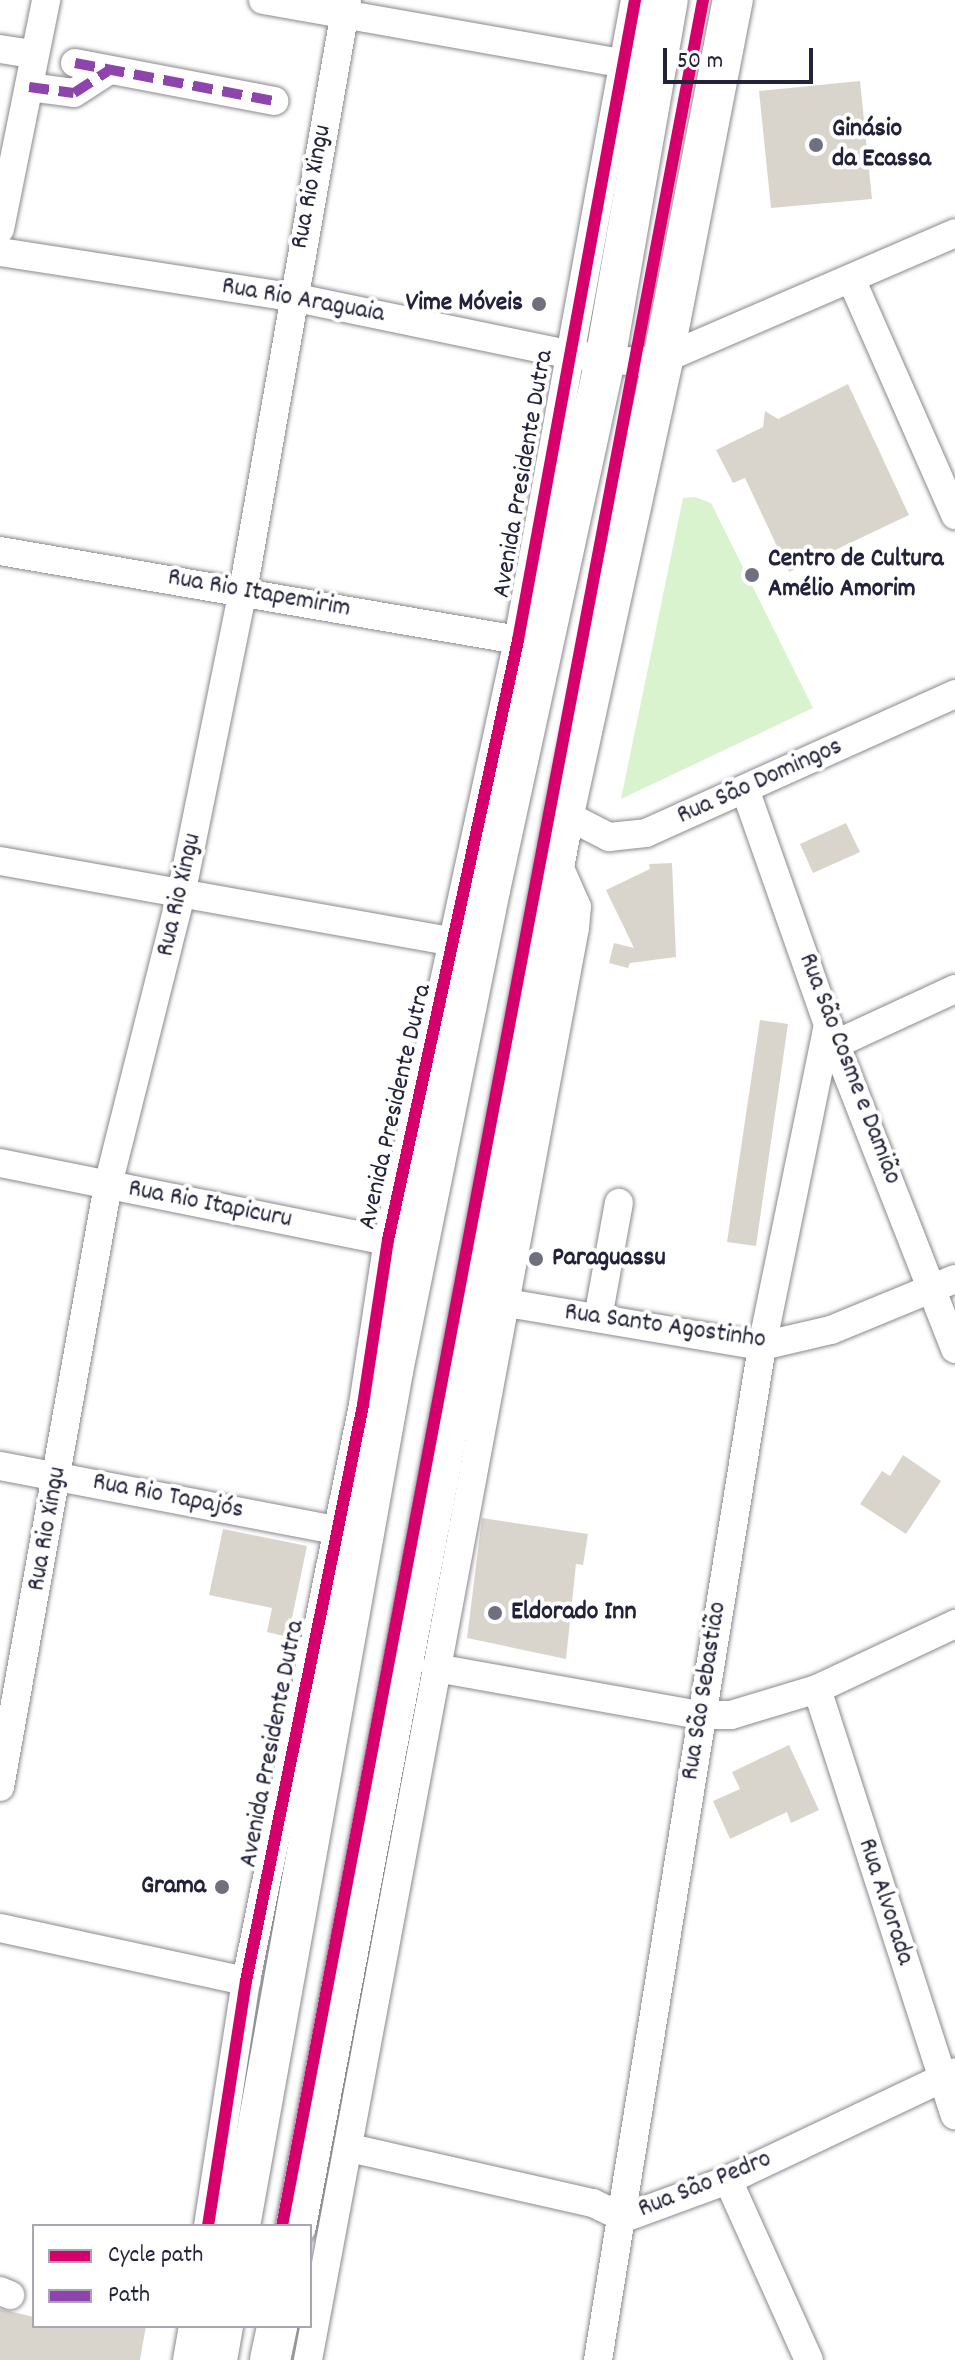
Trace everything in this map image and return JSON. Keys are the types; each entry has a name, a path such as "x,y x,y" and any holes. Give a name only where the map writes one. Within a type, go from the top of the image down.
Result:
{"highway":[{"name":"Avenida Presidente Dutra","path":"240,2224 285,1883 393,1371 403,1244 490,890 544,575 615,196 668,0"},
{"path":"296,2224 555,857 663,359 733,0"},
{"path":"490,890 492,765"},
{"path":"510,1100 537,1131"},
{"path":"363,1405 393,1371"},
{"path":"217,2360 223,2328"},
{"path":"270,2360 277,2328"}],"street":[{"path":"0,229 46,0"},
{"path":"263,0 346,6 622,63"},
{"name":"Avenida Presidente Dutra","path":"615,196 622,63 635,0"},
{"name":"Rua Rio Xingu","path":"2,1772 58,1476 108,1185 181,895 243,591 292,297 346,6"},
{"path":"0,49 33,54"},
{"path":"75,63 274,101"},
{"path":"29,87 74,93 108,71"},
{"path":"663,359 852,281 955,233"},
{"name":"Rua Rio Araguaia","path":"0,252 292,297 586,357 663,359"},
{"path":"852,281 955,515"},
{"name":"Rua Rio Itapemirim","path":"0,551 518,640"},
{"name":"Avenida Presidente Dutra","path":"208,2224 246,1981 285,1883 336,1530 403,1244 456,942 518,640 544,575"},
{"name":"Rua São Domingos","path":"564,814 602,835 627,836 665,826 955,694"},
{"name":"Rua São Cosme e Damião","path":"745,789 832,1034 945,1284 955,1349"},
{"path":"308,2360 507,1303 577,907 555,857"},
{"path":"0,861 456,942"},
{"path":"832,1034 955,989"},
{"name":"Rua São Sebastião","path":"598,2360 624,2218 701,1715 762,1346 832,1034"},
{"name":"Rua Rio Itapicuru","path":"0,1163 403,1244"},
{"path":"598,1318 619,1203"},
{"name":"Rua Santo Agostinho","path":"507,1303 762,1346 831,1330 945,1284"},
{"name":"Rua Rio Tapajós","path":"0,1466 336,1530"},
{"path":"436,1668 701,1715 770,1706 817,1689 955,1624"},
{"name":"Rua Alvorada","path":"817,1689 948,2075 955,2115"},
{"path":"0,1928 246,1981"},
{"name":"Rua São Pedro","path":"350,2148 593,2203 624,2218 728,2180 948,2075"},
{"path":"728,2180 809,2360"},
{"path":"187,2360 193,2328"}],"green space":[{"path":"695,497 711,503 813,708 621,799 683,498"}],"building":[{"name":"Ginásio da Ecassa","path":"860,81 872,199 771,208 759,91"},
{"path":"848,384 909,515 789,572 745,478 733,483 716,450 763,427 765,411 778,419"},
{"path":"846,823 860,852 813,873 800,844"},
{"path":"672,863 676,957 630,963 628,968 609,963 614,943 634,948 606,890 650,869 649,864"},
{"path":"760,1020 788,1024 756,1246 727,1242"},
{"path":"903,1455 941,1481 906,1534 860,1504 882,1471 890,1476"},
{"path":"482,1518 588,1534 583,1565 576,1564 566,1659 467,1638"},
{"path":"223,1529 307,1546 288,1637 267,1632 272,1608 209,1595"},
{"path":"789,1745 819,1810 791,1823 787,1812 730,1839 713,1801 740,1789 732,1772"},
{"path":"0,2309 32,2317 32,2328 146,2328 140,2360 0,2360"}],"marked path":[{"path":"75,63 274,101"},
{"path":"29,87 74,93 108,71"}],"cycle path":[{"path":"208,2224 246,1981 363,1405 388,1240 518,640 635,0"},
{"path":"282,2224 703,0"}],"place":[{"name":"Ginásio da Ecassa","path":"816,145"},
{"name":"Vime Móveis","path":"539,304"},
{"name":"Centro de Cultura Amélio Amorim","path":"752,575"},
{"name":"Paraguassu","path":"536,1259"},
{"name":"Eldorado Inn","path":"495,1613"},
{"name":"Grama","path":"222,1887"}]}
